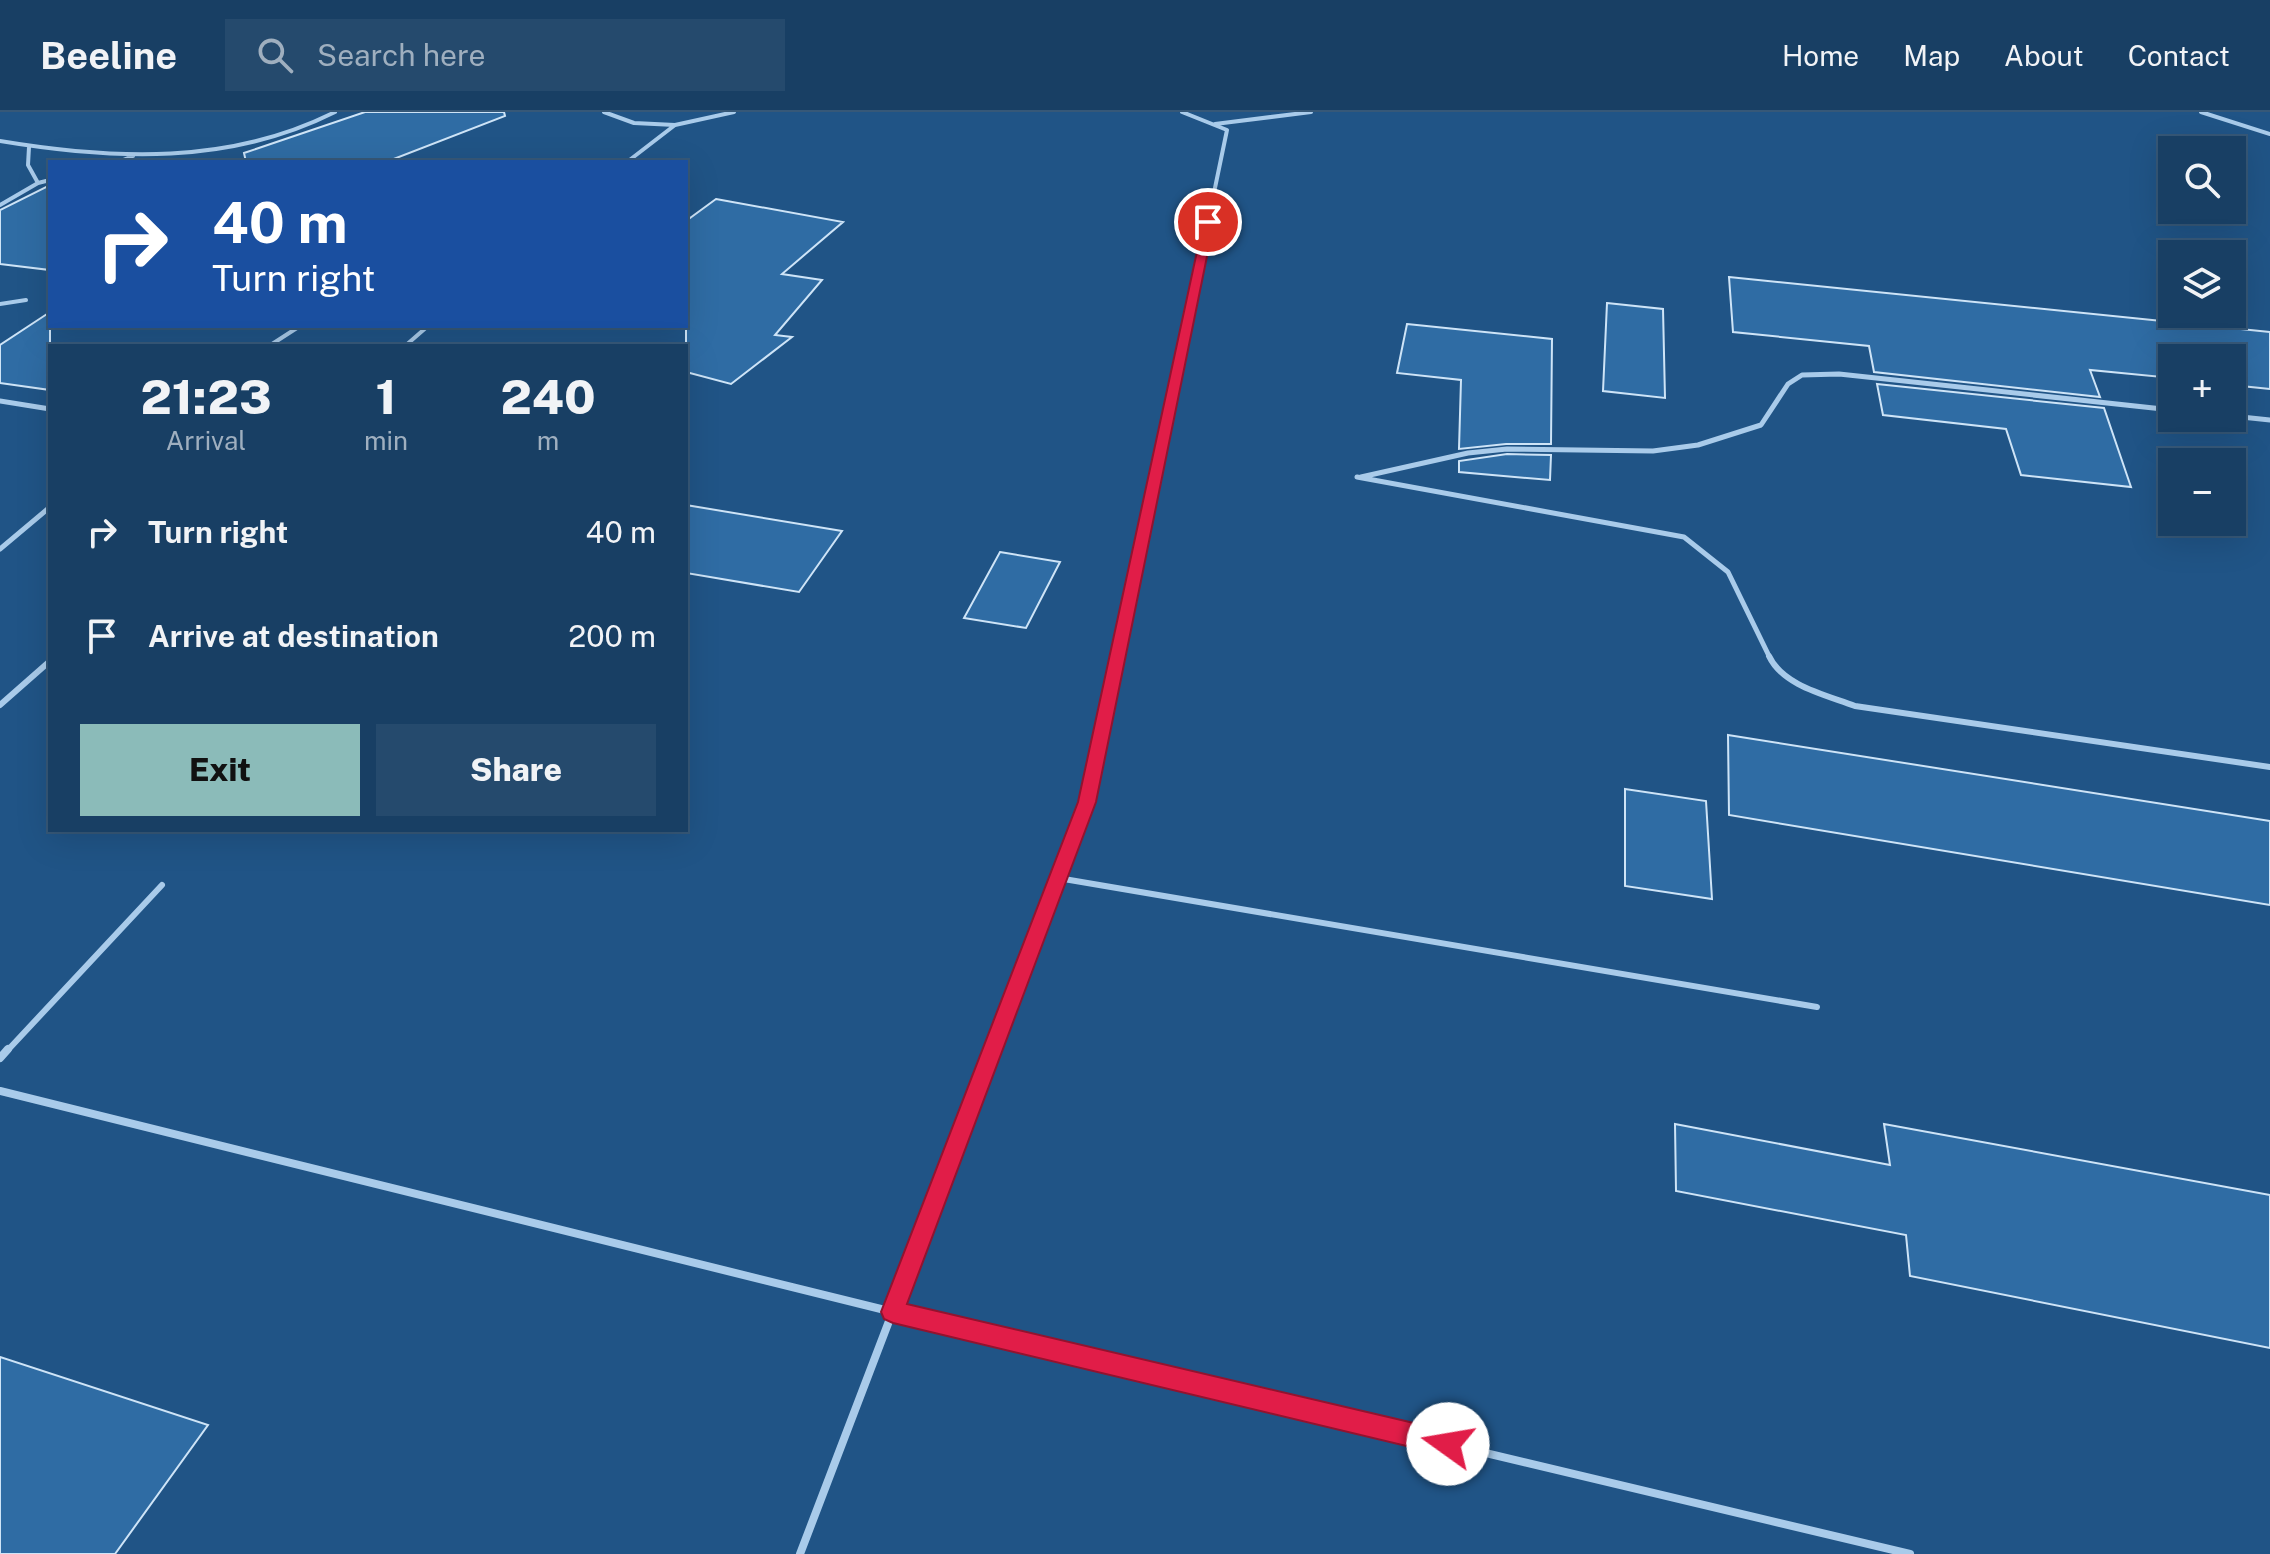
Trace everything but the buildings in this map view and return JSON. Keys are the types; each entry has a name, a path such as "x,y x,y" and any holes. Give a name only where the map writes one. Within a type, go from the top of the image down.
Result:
{"lane":[{"path":"0,141 29,147 136,155 253,143 281,136 335,112"},
{"path":"604,112 634,123 675,125 734,112"},
{"path":"800,1554 1087,802 1227,130 1182,112"},
{"path":"1214,125 1311,112"},
{"path":"2201,112 2270,134"},
{"path":"630,160 675,125"},
{"path":"29,147 28,165 38,183"},
{"path":"123,160 136,155"},
{"path":"0,205 48,180"},
{"path":"0,304 26,300"},
{"path":"272,344 297,328"},
{"path":"407,344 426,328"},
{"path":"2158,408 1839,374 1802,375 1788,384 1761,425 1698,445 1653,451 1507,449 1468,453 1357,477 1684,537 1728,572 1774,667 1805,688 1855,706 2270,767"},
{"path":"0,401 48,409"},
{"path":"2246,417 2270,420"},
{"path":"0,549 48,509"},
{"path":"0,705 48,663"},
{"path":"1058,878 1817,1007"},
{"path":"0,1058 162,885"},
{"path":"0,1091 893,1312 1910,1554"}],"route":[{"path":"1208,222 1087,802 893,1312 1448,1444"}]}
